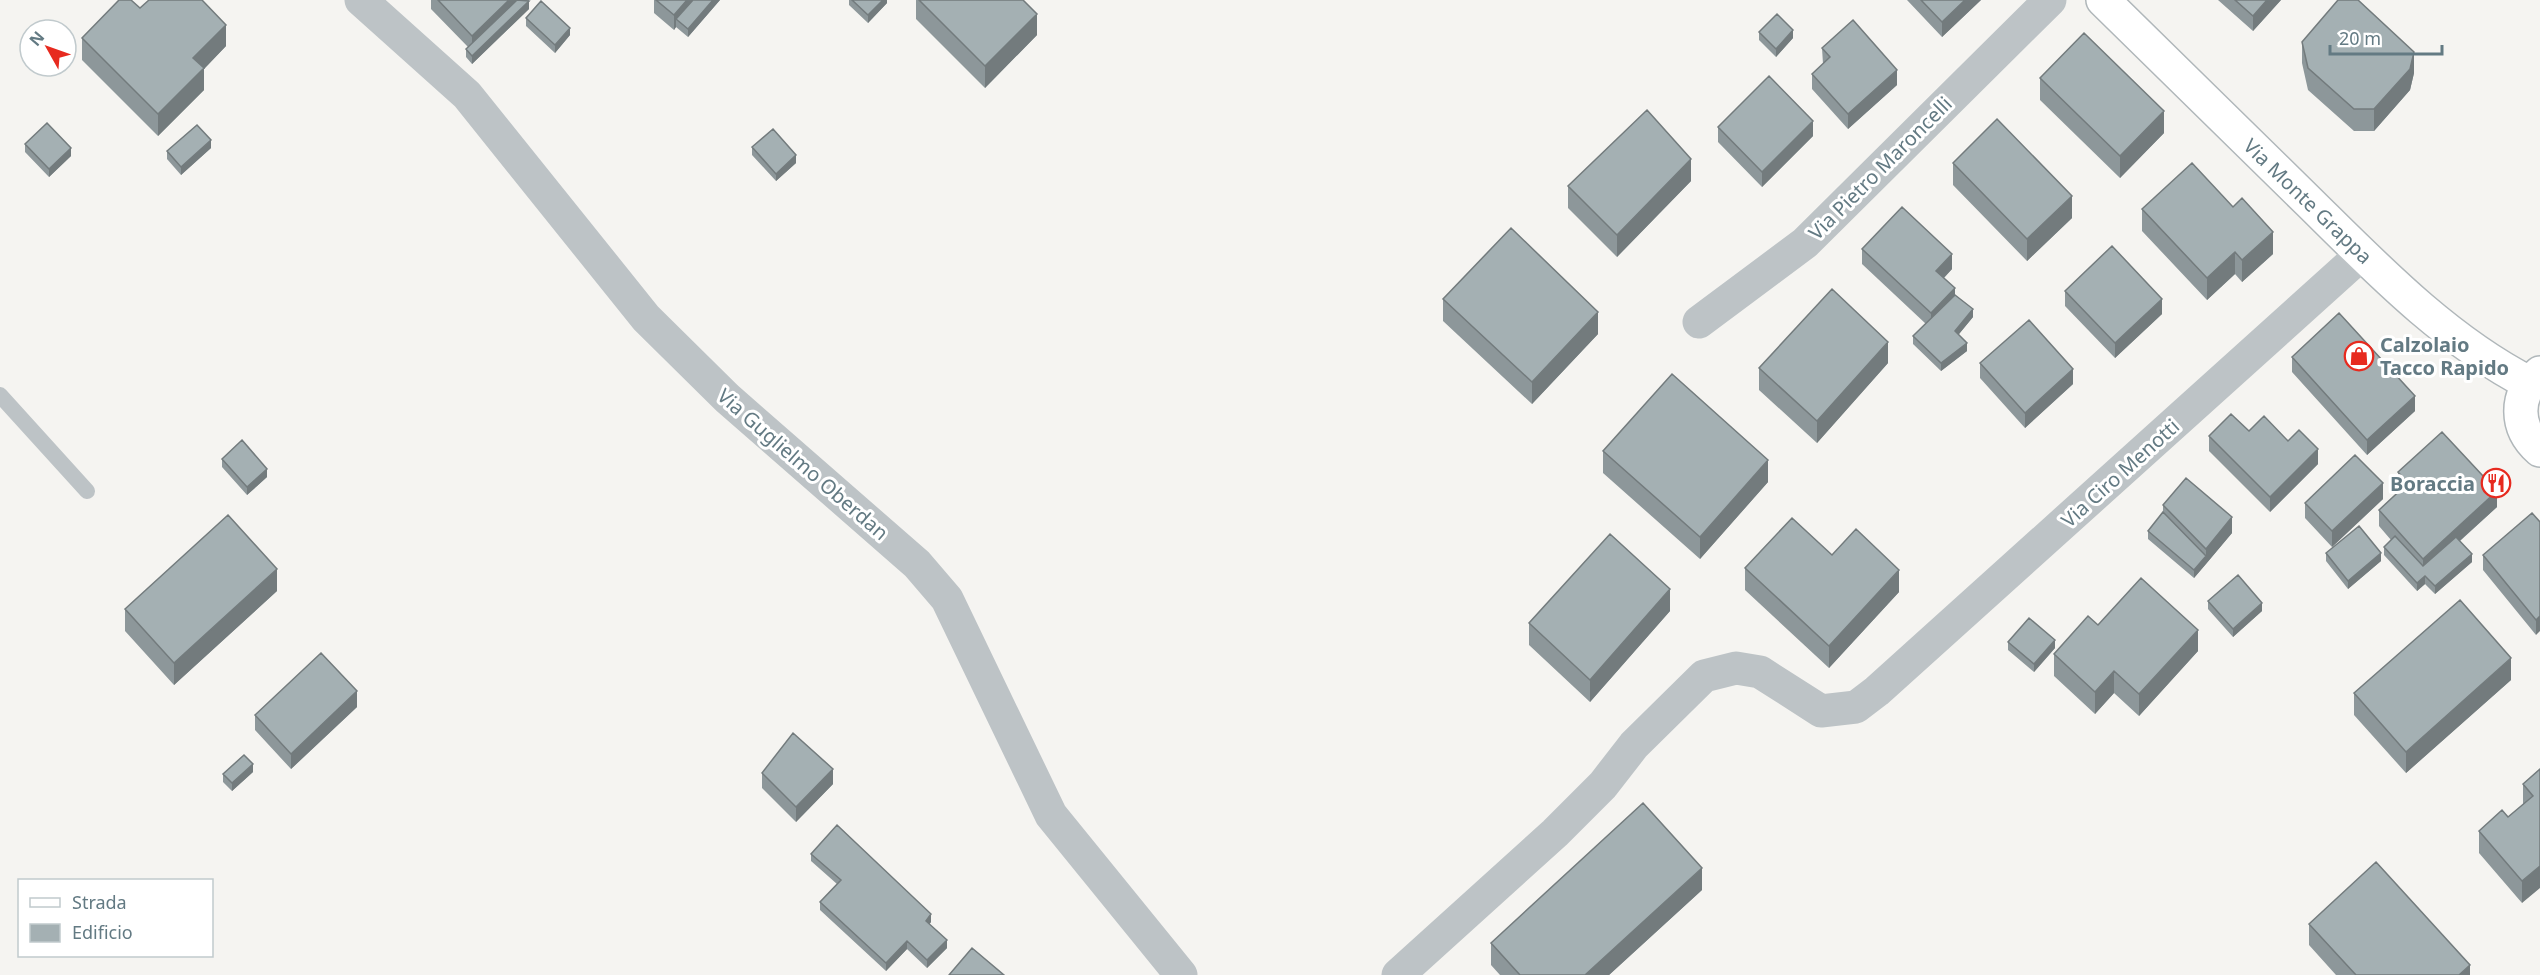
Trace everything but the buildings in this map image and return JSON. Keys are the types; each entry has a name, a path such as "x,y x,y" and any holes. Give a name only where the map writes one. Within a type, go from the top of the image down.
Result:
{"street":[{"name":"Via Guglielmo Oberdan","path":"361,0 467,95 646,318 727,398 917,564 947,599 1051,815 1181,975"},
{"name":"Via Pietro Maroncelli","path":"1699,322 1805,243 2050,0"},
{"name":"Via Monte Grappa","path":"2103,0 2362,254 2463,342 2504,370 2535,378 2521,400 2520,419 2526,436 2540,450"},
{"name":"Via Ciro Menotti","path":"1398,975 1555,833 1603,785 1634,745 1704,676 1736,668 1760,672 1821,711 1856,707 1877,691 2362,254"}],"lane":[{"path":"0,395 87,491"}],"place":[{"name":"Calzolaio Tacco Rapido","path":"2359,356"},
{"name":"Boraccia","path":"2496,483"}]}
